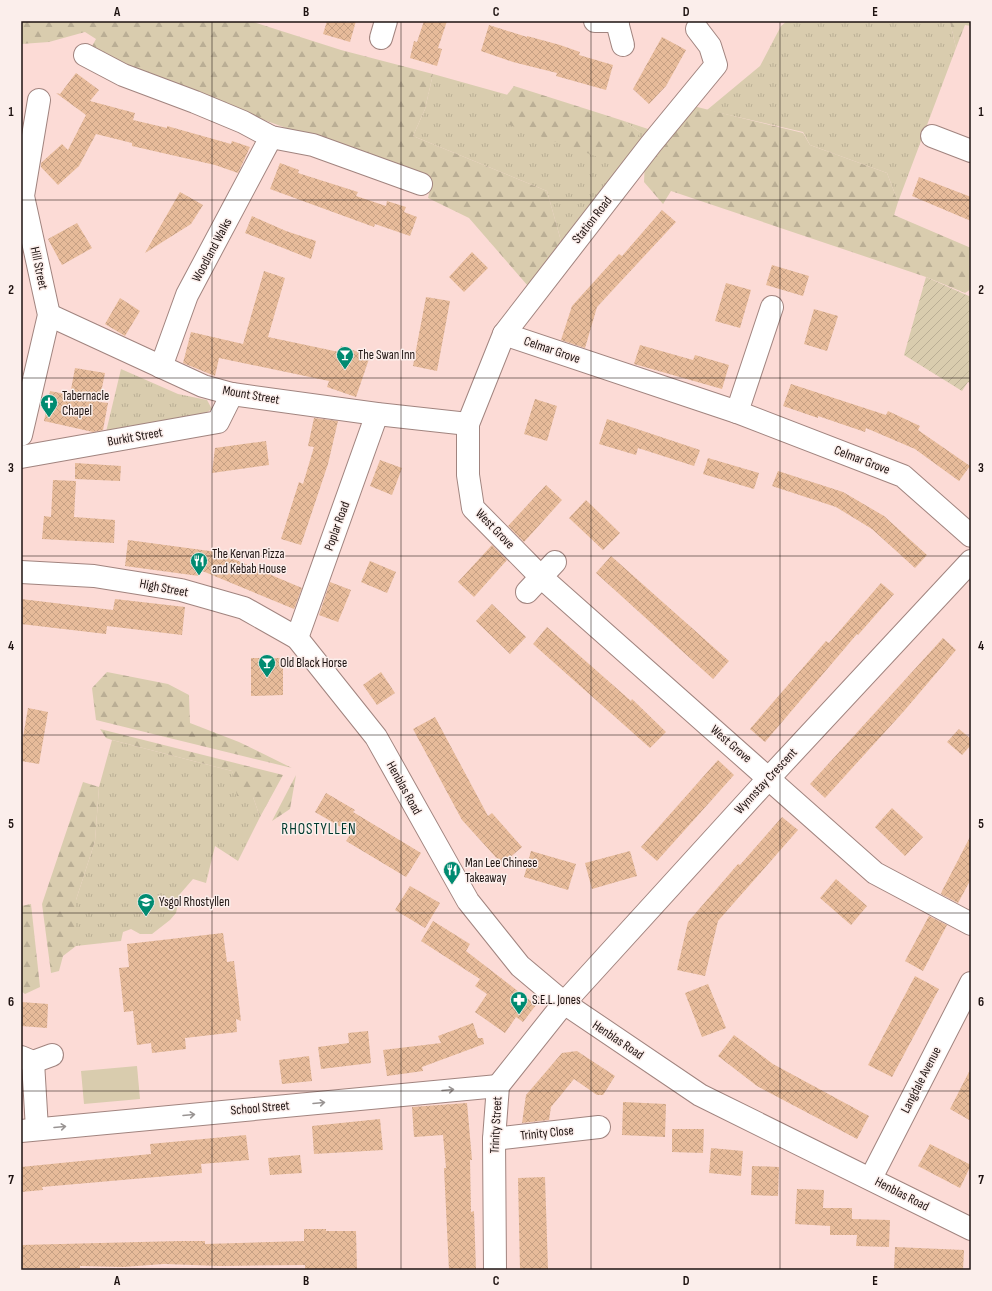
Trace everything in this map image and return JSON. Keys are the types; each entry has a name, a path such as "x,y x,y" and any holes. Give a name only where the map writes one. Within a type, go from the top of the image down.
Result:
{"street":[{"path":"610,21 623,45"},
{"name":"Station Road","path":"468,424 504,334 651,144 716,64 710,46 697,29"},
{"path":"86,55 123,75 195,102 243,122 272,137 313,145 421,184"},
{"name":"Hill Street","path":"21,435 49,314 23,196 39,100"},
{"path":"932,136 971,151"},
{"name":"Woodland Walks","path":"161,367 188,295 272,137"},
{"path":"737,412 772,307"},
{"name":"Mount Street","path":"49,314 203,386 232,394 377,414 468,424"},
{"name":"Celmar Grove","path":"504,334 737,412 903,476 971,536"},
{"name":"Burkit Street","path":"21,457 218,422 232,394"},
{"name":"Poplar Road","path":"297,638 377,414"},
{"name":"West Grove","path":"468,424 468,475 473,508 541,577 875,873 971,924"},
{"name":"Wynnstay Crescent","path":"564,1003 769,778 971,561"},
{"name":"High Street","path":"21,572 94,576 181,590 244,608 297,638"},
{"name":"Henblas Road","path":"297,638 376,737 468,901 520,966 564,1003 700,1095 871,1178 971,1229"},
{"name":"Langdale Avenue","path":"871,1178 971,983"},
{"name":"Trinity Street","path":"495,1270 494,1139 498,1086 564,1003"},
{"path":"29,1130 35,1058"},
{"name":"School Street","path":"29,1130 498,1086"},
{"name":"Trinity Close","path":"494,1139 599,1127"}],"green space":[{"path":"21,21 250,21 341,50 433,74 425,109 413,136 547,191 561,241 528,286 469,218 428,198 431,186 286,128 123,68 90,50 96,39 85,32 49,42 21,44"},
{"path":"787,21 950,22 956,48 898,202 887,173 810,145 803,132 707,110 760,66 781,26"},
{"path":"944,21 971,21 971,26 965,25 956,48 950,22"},
{"path":"433,74 508,95 503,100 640,132 624,121 654,131 568,242 561,241 547,191 413,136 425,109"},
{"path":"514,86 624,121 640,132 626,161 598,157 509,125 503,100"},
{"path":"689,105 803,133 810,145 887,173 898,202 894,215 971,248 971,289 965,293 926,277 671,191 663,204 644,182 645,159"},
{"path":"926,277 971,297 971,384 968,382 962,391 904,355"},
{"path":"121,369 178,394 207,400 212,409 197,418 106,432"},
{"path":"107,672 168,684 189,695 190,723 239,742 292,768 96,720 92,688"},
{"path":"100,729 283,775 260,817 253,797 237,796 232,771 112,740 106,738"},
{"path":"112,740 232,771 234,778 253,797 260,817 238,861 215,846 206,883 193,879 180,894 176,913 170,920 152,934 140,934 131,929 123,932 121,941 76,946 76,900 95,841 99,787"},
{"path":"296,775 290,809 272,821"},
{"path":"83,782 99,787 95,841 76,900 76,946 63,956 59,971 51,973 42,904"},
{"path":"31,904 40,987 25,994 21,991 21,906"},
{"path":"137,1066 140,1099 84,1104 81,1071"}],"building":[{"path":"327,21 356,21 350,42 323,34"},
{"path":"424,21 447,21 438,48 442,49 437,66 410,58 414,41 417,42"},
{"path":"489,25 527,37 560,45 580,52 579,55 613,65 606,90 556,76 557,73 513,62 481,51"},
{"path":"662,37 686,50 666,86 649,104 633,89"},
{"path":"76,73 99,90 90,101 135,113 133,120 167,128 167,126 231,144 232,141 250,147 238,173 215,165 132,146 132,143 96,134 79,166 58,185 41,167 41,163 62,144 68,150 86,115 56,93 60,94"},
{"path":"280,163 299,170 298,173 358,192 356,196 386,206 387,201 406,207 404,212 417,217 410,236 375,224 374,227 270,189"},
{"path":"919,177 971,197 971,221 912,196"},
{"path":"180,192 203,205 191,224 145,253"},
{"path":"662,210 676,222 597,307 585,348 561,340 572,306 619,254 622,256"},
{"path":"252,216 286,231 316,241 311,259 245,233"},
{"path":"77,223 92,248 62,265 48,239"},
{"path":"472,252 488,268 464,292 449,277"},
{"path":"772,265 809,276 803,296 766,285"},
{"path":"264,271 285,278 268,337 339,352 341,346 370,356 356,397 327,387 329,381 219,358 215,376 183,363 191,332 243,344"},
{"path":"726,283 751,290 740,328 715,321"},
{"path":"426,297 450,301 437,371 413,366"},
{"path":"120,298 140,311 125,336 105,324"},
{"path":"814,309 838,316 827,351 804,344"},
{"path":"640,345 693,360 695,355 729,365 722,389 634,364"},
{"path":"75,368 105,373 99,402 108,403 103,430 93,432 44,421 50,391 70,395"},
{"path":"791,384 886,415 888,411 920,426 918,430 970,466 959,481 915,449 866,428 865,432 783,406"},
{"path":"535,399 557,406 547,441 524,434"},
{"path":"314,418 338,421 328,464 301,545 281,539 299,482 303,484 314,447 308,446"},
{"path":"607,419 700,450 694,466 638,448 636,455 599,444"},
{"path":"266,441 269,465 212,473 215,448"},
{"path":"708,458 759,473 754,489 703,474"},
{"path":"380,460 402,468 392,495 370,486"},
{"path":"75,463 121,466 120,481 75,479"},
{"path":"778,471 843,492 884,516 927,555 915,568 872,529 836,507 772,486"},
{"path":"53,480 76,481 74,517 115,520 114,543 42,539 44,516 51,517"},
{"path":"546,485 562,500 524,542 508,526"},
{"path":"586,500 620,533 603,550 569,518"},
{"path":"128,540 217,552 302,588 294,609 200,570 199,576 125,566"},
{"path":"492,545 507,560 474,597 458,582"},
{"path":"611,556 729,661 713,679 596,573"},
{"path":"370,561 396,572 387,593 361,582"},
{"path":"330,582 351,590 338,622 319,615"},
{"path":"881,583 894,594 858,635 857,634 765,742 750,729 826,641 829,643"},
{"path":"21,599 113,610 115,599 185,607 182,635 107,626 106,634 21,624"},
{"path":"492,604 526,637 510,654 476,621"},
{"path":"547,627 631,701 632,699 666,732 650,748 533,644"},
{"path":"943,638 956,650 904,711 825,798 810,784"},
{"path":"251,658 283,658 283,695 251,696"},
{"path":"381,672 395,693 377,705 363,685"},
{"path":"28,708 48,712 39,764 21,761 21,749"},
{"path":"435,717 488,816 492,813 522,847 502,864 462,820 413,729"},
{"path":"959,729 971,739 971,745 962,755 947,742"},
{"path":"718,760 734,775 657,861 641,847"},
{"path":"326,793 355,810 353,812 421,853 406,877 346,841 351,833 315,812"},
{"path":"892,808 923,837 905,856 875,827"},
{"path":"782,817 798,830 718,921 705,976 677,970 688,922 738,864 740,865"},
{"path":"971,835 971,879 958,903 941,894"},
{"path":"531,851 576,864 568,890 524,877"},
{"path":"630,851 637,876 592,889 585,863"},
{"path":"836,879 867,906 851,925 820,898"},
{"path":"410,886 440,903 425,928 395,910"},
{"path":"929,916 947,925 923,971 905,961"},
{"path":"433,921 470,944 466,951 536,1005 523,1022 516,1017 505,1033 475,1012 487,994 475,986 480,979 421,941"},
{"name":"Ysgol Rhostyllen","path":"223,933 227,962 234,961 241,1021 236,1019 237,1032 185,1038 186,1049 152,1053 151,1043 137,1045 133,1011 124,1012 119,968 129,967 127,944"},
{"path":"915,976 939,989 892,1077 868,1065"},
{"path":"708,984 726,1028 702,1037 685,993"},
{"path":"21,1002 48,1004 47,1028 21,1026"},
{"path":"473,1023 478,1038 483,1038 484,1044 422,1067 423,1071 387,1076 383,1050 441,1043 438,1036"},
{"path":"368,1031 371,1063 321,1069 318,1047 349,1043 348,1033"},
{"path":"734,1035 773,1064 869,1116 857,1139 757,1086 718,1056"},
{"path":"577,1051 615,1076 603,1095 597,1095 574,1079 551,1107 549,1120 522,1123 526,1095 562,1053"},
{"path":"309,1056 312,1081 282,1084 279,1060"},
{"path":"971,1068 971,1121 950,1109"},
{"path":"623,1102 666,1104 665,1137 622,1135"},
{"path":"467,1103 472,1160 470,1160 471,1212 474,1211 476,1270 449,1270 444,1168 446,1168 443,1135 414,1137 412,1107"},
{"path":"380,1119 383,1150 314,1154 312,1126"},
{"path":"672,1129 704,1129 703,1153 672,1152"},
{"path":"246,1135 249,1160 201,1164 202,1173 42,1187 43,1190 21,1192 21,1167 151,1154 150,1144"},
{"path":"930,1144 971,1165 960,1188 918,1166"},
{"path":"711,1148 743,1151 741,1176 709,1173"},
{"path":"300,1155 302,1173 270,1175 268,1158"},
{"path":"752,1166 779,1167 778,1196 751,1195"},
{"path":"545,1177 548,1270 520,1270 518,1178"},
{"path":"797,1189 824,1190 823,1208 852,1208 852,1219 890,1220 889,1247 856,1246 857,1235 830,1235 830,1226 795,1224"},
{"path":"304,1229 356,1231 357,1270 305,1270 305,1265 220,1266 164,1264 123,1267 80,1266 80,1268 21,1268 21,1245 180,1241 205,1241 205,1244 304,1241"},
{"path":"895,1247 964,1250 963,1270 894,1270"}],"place":[{"name":"The Swan Inn","path":"345,370"},
{"name":"Tabernacle Chapel","path":"49,418"},
{"name":"The Kervan Pizza and Kebab House","path":"199,576"},
{"name":"Old Black Horse","path":"267,678"},
{"name":"Man Lee Chinese Takeaway","path":"452,885"},
{"name":"Ysgol Rhostyllen","path":"146,917"},
{"name":"S.E.L. Jones","path":"519,1015"}],"district":[{"name":"RHOSTYLLEN","path":"319,829"}]}
